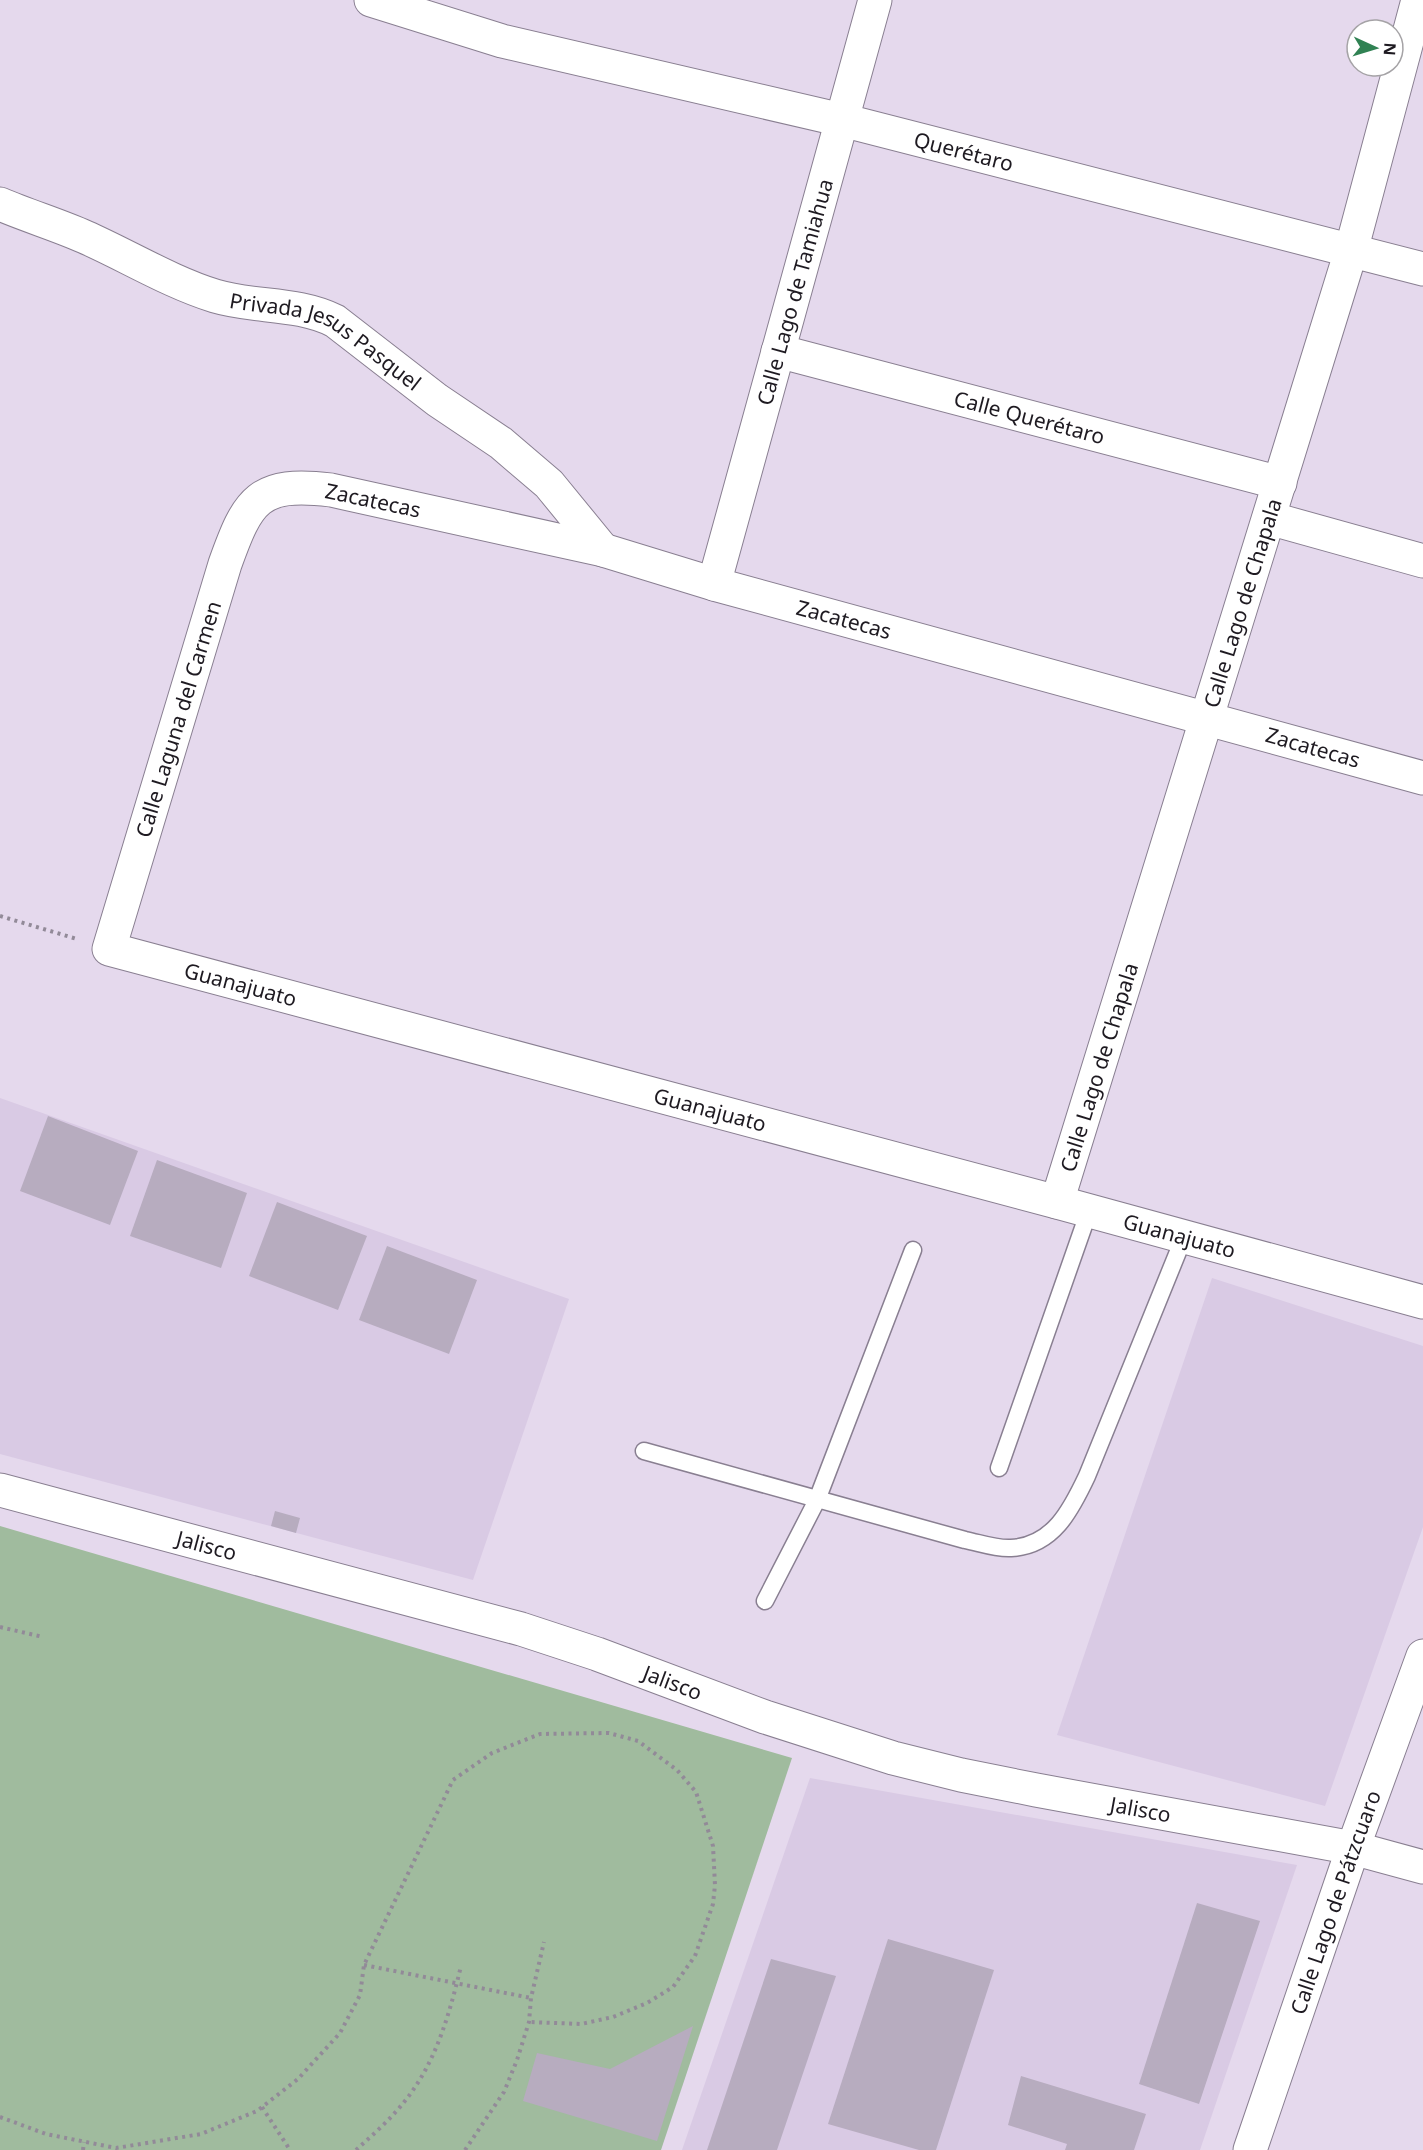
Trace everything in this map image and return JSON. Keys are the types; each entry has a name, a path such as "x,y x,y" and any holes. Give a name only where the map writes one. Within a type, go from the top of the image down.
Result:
{"street":[{"name":"Querétaro","path":"371,0 502,41 842,120 1423,269"},
{"name":"Calle Lago de Tamiahua","path":"714,584 875,0"},
{"name":"Calle Lago de Chapala","path":"1057,1202 1352,251 1418,0"},
{"name":"Privada Jesus Pasquel","path":"0,204 83,236 192,288 246,304 302,309 335,321 437,400 501,443 549,484 603,550"},
{"name":"Calle Querétaro","path":"778,351 1280,483"},
{"name":"Zacatecas","path":"261,496 281,488 306,487 331,490 603,550 714,584 1423,778"},
{"name":"Calle Laguna del Carmen","path":"109,949 225,564 248,510 261,496"},
{"path":"1269,518 1423,561"},
{"name":"Guanajuato","path":"109,949 1423,1302"},
{"name":"Jalisco","path":"0,1490 521,1629 597,1654 765,1717 893,1758 1025,1788 1353,1848 1423,1867"},
{"name":"Calle Lago de Pátzcuaro","path":"1250,2150 1353,1848 1423,1656"}],"lane":[{"path":"999,1468 1089,1211"},
{"path":"644,1451 989,1545 1010,1548 1033,1544 1052,1533 1072,1508 1184,1238"},
{"path":"765,1601 817,1500 914,1250"}],"path":[{"path":"0,916 109,949"},
{"path":"0,1627 43,1637"},
{"path":"0,2117 46,2134 116,2148 201,2134 257,2111 298,2079 340,2033 360,1995 364,1965 453,1780 492,1753 540,1734 609,1733 638,1741 677,1770 696,1792 713,1846 715,1885 713,1904 695,1956 673,1987 647,2003 613,2018 581,2024 529,2022"},
{"path":"465,2150 504,2092 517,2060 529,2022 531,1998 544,1942"},
{"path":"364,1965 531,1998"},
{"path":"356,2150 408,2097 432,2059 451,2010 461,1966"},
{"path":"262,2107 290,2150"},
{"path":"83,2150 84,2142"}],"shaded area":[{"path":"0,1098 569,1299 473,1580 0,1454"},
{"path":"1212,1278 1423,1346 1423,1527 1325,1806 1057,1735"},
{"path":"810,1778 1297,1865 1200,2150 682,2150"}],"green space":[{"path":"0,1526 792,1758 661,2150 0,2150"}],"building":[{"path":"48,1116 138,1151 110,1225 20,1191"},
{"path":"157,1160 247,1193 221,1268 130,1236"},
{"path":"277,1202 367,1236 338,1310 249,1276"},
{"path":"387,1246 477,1280 449,1354 359,1320"},
{"path":"275,1511 300,1518 296,1533 271,1526"},
{"path":"1197,1903 1260,1921 1199,2104 1139,2084"},
{"path":"888,1939 994,1970 936,2150 919,2150 828,2124"},
{"path":"771,1959 836,1976 777,2150 707,2150"},
{"path":"693,2026 657,2141 523,2101 537,2053 610,2069"},
{"path":"1021,2076 1146,2114 1134,2150 1065,2150 1067,2144 1008,2125"}]}
